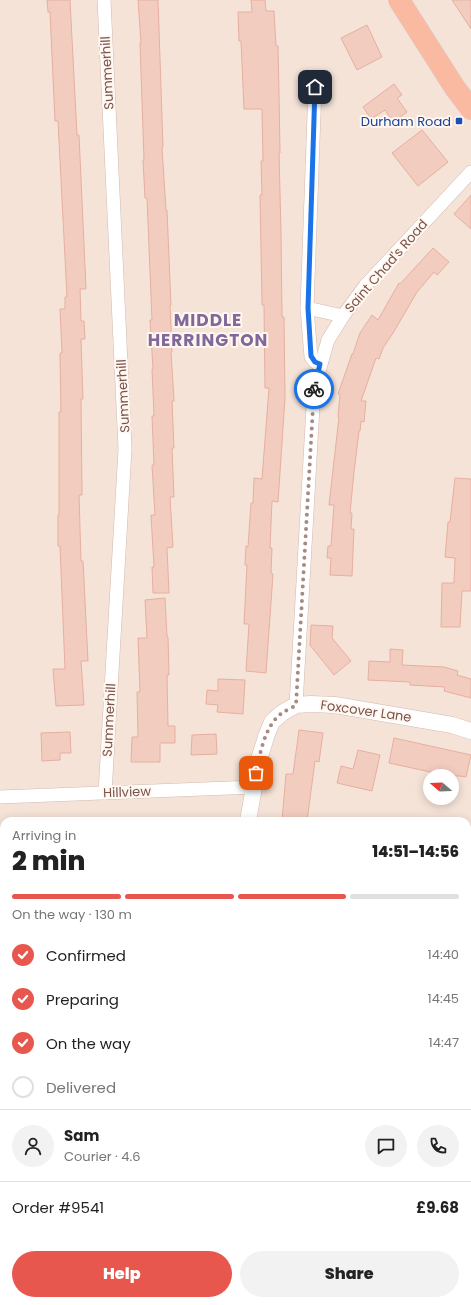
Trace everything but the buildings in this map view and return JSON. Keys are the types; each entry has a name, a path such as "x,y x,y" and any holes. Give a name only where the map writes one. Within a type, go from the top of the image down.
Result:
{"highway":[{"path":"399,0 455,88 471,109"}],"street":[{"name":"Summerhill","path":"104,0 125,449 105,792"},
{"path":"315,87 308,308 311,356 315,362 320,364"},
{"name":"Saint Chad's Road","path":"296,705 314,389 320,364 328,340 343,316 366,286 471,172"},
{"path":"308,308 343,316"},
{"name":"Foxcover Lane","path":"249,817 259,759 272,722 282,713 296,705 335,705 452,725 471,731"},
{"name":"Hillview","path":"0,797 254,787"}],"shaded area":[{"path":"0,0 471,0 471,817 0,817"}],"way so far":[{"path":"256,773 259,759 272,722 282,713 296,705 314,389"}],"place":[{"name":"Durham Road","path":"459,121"}],"district":[{"name":"MIDDLE HERRINGTON","path":"208,330"}],"route":[{"path":"314,389 320,364 315,362 311,356 308,308 315,87"}]}
